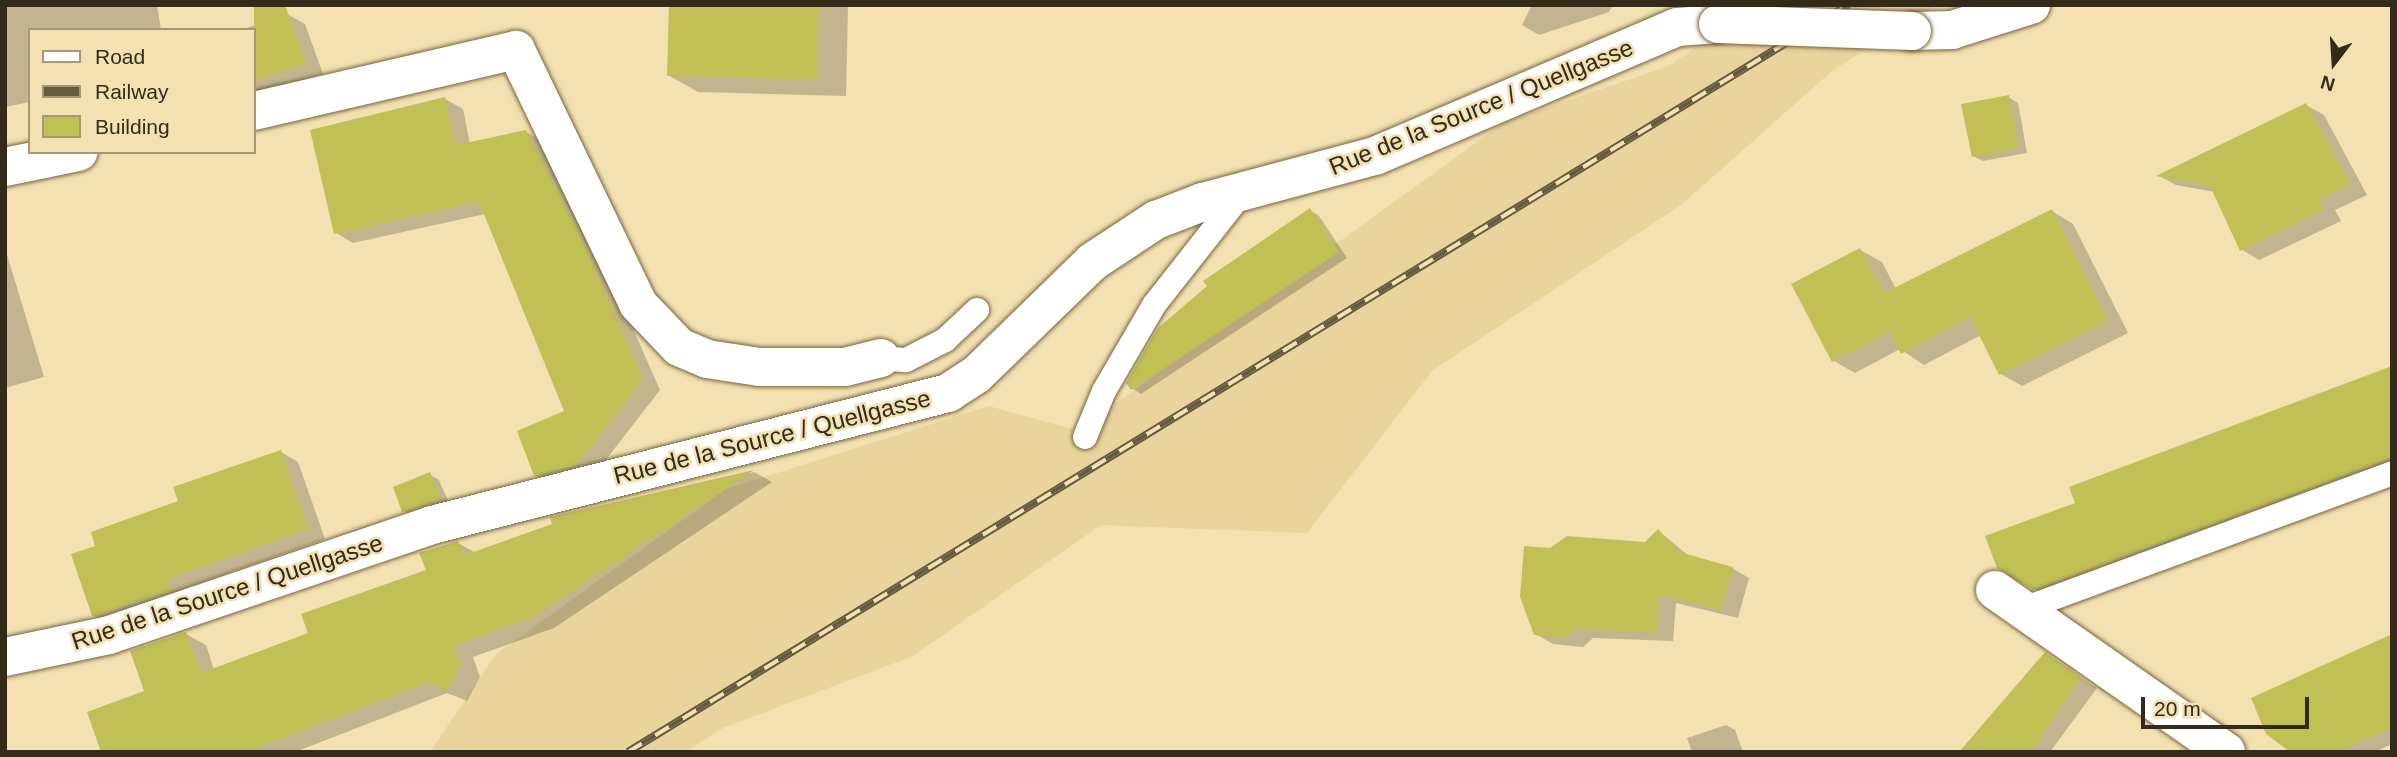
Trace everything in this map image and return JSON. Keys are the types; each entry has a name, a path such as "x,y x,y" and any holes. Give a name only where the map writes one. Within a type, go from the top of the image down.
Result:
{"street":[{"name":"Rue de la Source / Quellgasse","path":"5,657 109,635 432,525 948,393 976,375 1067,285 1118,243 1180,211 1375,156 1677,27 1717,24 1952,30 2031,5"},
{"path":"256,111 516,50 638,304 671,341 707,359 759,367 845,367 881,358"},
{"path":"5,167 68,154"},
{"path":"2009,599 2226,752"}],"lane":[{"path":"1085,437 1104,391 1154,305 1243,192"},
{"path":"881,358 906,360 945,340 977,310"},
{"path":"2009,599 2392,472"}],"shaded area":[{"path":"1758,5 1936,5 1832,71 1681,205 1432,371 1307,533 1101,525 913,656 723,728 685,752 430,752 496,654 726,489 989,406 1078,431 1503,123 1668,66"}],"building":[{"path":"254,5 285,5 306,64 256,80"},
{"path":"669,5 819,5 817,80 667,76"},
{"path":"2009,95 2018,148 1972,157 1961,104"},
{"path":"445,97 456,145 526,130 583,242 643,379 576,466 534,476 517,431 564,411 479,202 334,234 310,130"},
{"path":"2306,103 2351,184 2318,200 2324,210 2240,251 2210,186 2156,176"},
{"path":"1310,208 1339,252 1131,390 1126,383 1158,328 1207,286 1203,281"},
{"path":"2052,209 2108,321 1999,375 1970,317 1901,354 1889,332 1832,362 1791,284 1860,248 1884,293"},
{"path":"2392,366 2392,458 2033,590 1997,568 1985,536 2075,503 2069,487"},
{"path":"281,450 309,529 167,579 171,591 92,616 71,554 95,546 91,532 178,501 173,487"},
{"path":"754,470 534,617 454,646 461,665 447,691 426,683 247,752 101,752 87,712 144,691 130,651 186,632 201,673 308,633 301,614 426,570 419,553 458,541 465,555 552,524 550,517"},
{"path":"430,472 441,500 402,512 393,487"},
{"path":"1658,529 1679,552 1733,567 1721,610 1659,595 1657,633 1575,629 1566,638 1534,635 1520,597 1524,546 1550,548 1567,536 1645,542"},
{"path":"2392,634 2392,728 2335,752 2290,752 2266,734 2251,698"},
{"path":"2045,652 2081,677 2031,752 1959,752"}],"railway":[{"path":"628,752 1848,5"}]}
